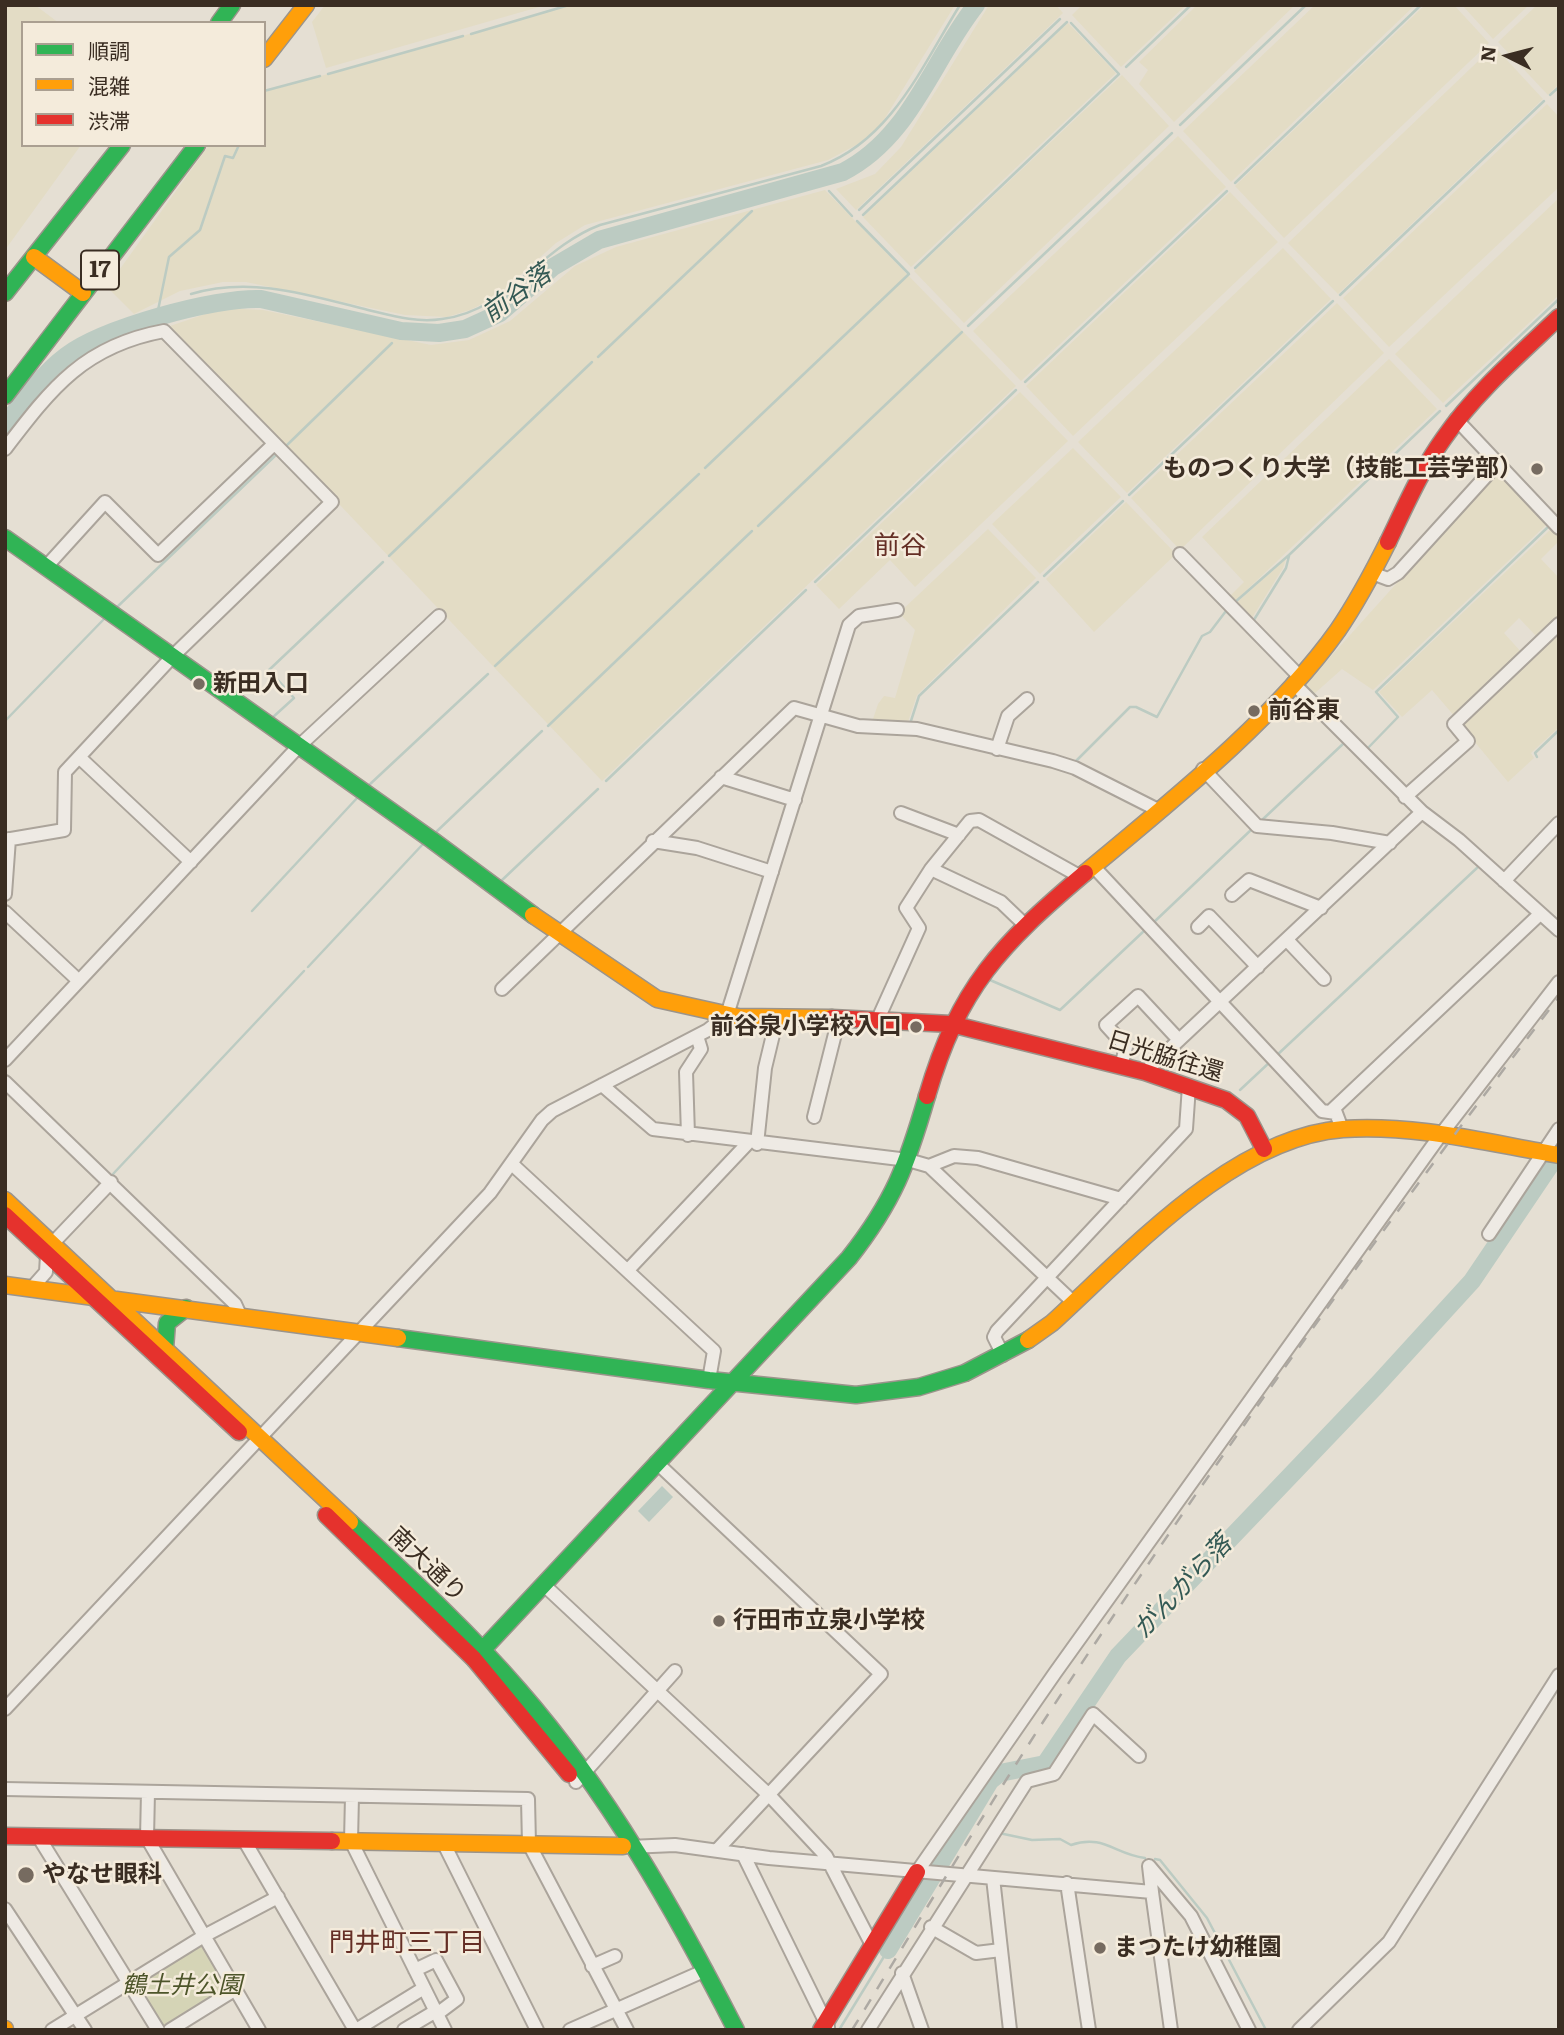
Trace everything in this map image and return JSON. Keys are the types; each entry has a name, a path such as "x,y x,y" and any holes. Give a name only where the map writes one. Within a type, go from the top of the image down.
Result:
{"main road":[{"path":"220,21 232,5"},
{"path":"266,56 306,5"},
{"name":"17","path":"5,293 120,147"},
{"name":"17","path":"5,396 195,147"},
{"name":"17","path":"34,257 83,293"},
{"path":"478,1654 856,1250 895,1191 908,1160 951,1024 983,971 1025,925 1158,810 1296,680 1336,634 1372,573 1430,459 1456,419 1480,392 1559,317"},
{"path":"5,382 41,348"},
{"name":"日光脇往還","path":"5,538 432,840 557,933 657,999 727,1015 951,1024 1121,1066 1226,1100 1243,1111 1264,1149"},
{"path":"7,1288 240,1315 709,1380 856,1395 884,1393 942,1380 1003,1355 1036,1336 1227,1170 1264,1149 1296,1137 1342,1129 1376,1129 1550,1153"},
{"name":"南大通り","path":"5,1200 90,1296 255,1440"},
{"name":"南大通り","path":"5,1215 111,1299 165,1348 255,1440 478,1654 579,1778 629,1847 736,2030"},
{"path":"165,1348 163,1327 168,1318 186,1308"},
{"path":"5,1836 629,1847"},
{"path":"825,2027 917,1872"},
{"name":"南大通り","path":"701,1972 725,2030"}],"street":[{"path":"5,449 71,370 102,353 164,331 332,502 172,657 65,772 64,830 7,839 5,894"},
{"path":"1456,419 1559,528"},
{"path":"46,567 105,502 158,555 279,448"},
{"path":"1372,573 1388,579 1398,573 1497,464"},
{"path":"1180,554 1405,797 1459,840 1559,929"},
{"path":"5,1709 490,1193 552,1111 697,1036 727,1015 849,625 859,616 897,610"},
{"path":"5,1060 298,747 439,616"},
{"path":"1405,797 1468,741 1454,724 1559,624"},
{"path":"997,749 1008,716 1027,699"},
{"path":"502,989 557,933 794,708 858,726 917,729 1075,768 1158,810"},
{"path":"79,757 191,862"},
{"path":"1203,769 1257,826 1332,833 1390,843"},
{"path":"721,776 795,800"},
{"path":"1145,1072 1422,812"},
{"path":"901,813 959,835"},
{"path":"878,1019 919,928 906,908 931,869 970,821 979,820 1087,872 1220,1002 1322,1111 1336,1113 1342,1129"},
{"path":"1504,881 1559,823"},
{"path":"653,841 697,848 772,873"},
{"path":"931,869 1001,902 1025,925"},
{"path":"1232,895 1248,880 1321,908"},
{"path":"5,912 79,981"},
{"path":"1330,1112 1540,914"},
{"path":"1198,927 1209,916 1258,967"},
{"path":"1287,940 1324,979"},
{"path":"917,1872 1055,1673 1439,1137 1559,982"},
{"path":"1121,1066 1126,1047 1106,1026 1138,996 1180,1040"},
{"path":"628,1270 752,1143 777,1017"},
{"path":"814,1117 839,1018"},
{"path":"688,1135 686,1072 701,1049 697,1036"},
{"path":"5,1082 235,1304 240,1315"},
{"path":"602,1085 653,1129 908,1160 929,1166 1074,1303"},
{"path":"1003,1355 993,1337 997,1331 1186,1129 1189,1086"},
{"path":"1489,1234 1550,1153 1559,1129"},
{"path":"929,1166 954,1156 978,1158 1121,1199"},
{"path":"513,1165 714,1350 709,1380"},
{"path":"31,1289 46,1272 49,1249 111,1182"},
{"path":"656,1462 881,1674 718,1849"},
{"path":"544,1585 655,1693 770,1796 831,1862 872,1945"},
{"path":"579,1778 676,1671"},
{"path":"1299,2030 1390,1942 1559,1675"},
{"path":"868,2030 931,1927 1027,1781 1054,1774 1093,1714 1139,1756"},
{"path":"5,1789 528,1799 529,1844 627,2030"},
{"path":"148,1792 147,1838 260,2030"},
{"path":"352,1796 351,1841 445,2030"},
{"path":"38,1836 158,2030"},
{"path":"244,1840 356,2030 424,1988"},
{"path":"443,1842 537,2030"},
{"path":"629,1847 674,1845 917,1872 1152,1892"},
{"path":"743,1854 825,2027"},
{"path":"1171,2030 1149,1866 1191,1916 1249,2030"},
{"path":"993,1878 1010,2030"},
{"path":"1067,1883 1088,2030"},
{"path":"52,2030 204,1936 278,1897"},
{"path":"5,1909 85,2030"},
{"path":"931,1927 976,1953 1001,1950"},
{"path":"592,1966 615,1956"},
{"path":"404,2030 457,1999 436,1961 415,1970"},
{"path":"570,2030 701,1972"},
{"path":"902,1973 922,2030"},
{"path":"170,2030 236,1989"}],"shaded area":[{"path":"5,5 35,5 56,21 21,21 21,147 80,147 5,250"},
{"path":"325,5 546,5 326,68 312,22"},
{"path":"572,5 955,5 880,126 858,144 828,160 585,225 556,243 496,297 470,310 447,317 405,315 246,282 223,282 180,291 134,314 107,287 208,147 266,147 266,91"},
{"path":"989,5 1056,5 1063,13 856,210 836,189 875,174 901,147"},
{"path":"1082,5 1186,5 1121,67 1072,15"},
{"path":"1197,5 1295,5 1174,122 1139,84 1148,70 1139,62"},
{"path":"1315,5 1415,5 1231,182 1183,131"},
{"path":"1425,5 1454,5 1489,43 1284,238 1235,186"},
{"path":"1462,5 1529,5 1493,39"},
{"path":"1537,5 1559,5 1559,84 1548,95 1498,42"},
{"path":"1068,23 1116,73 911,267 863,217"},
{"path":"1494,46 1543,99 1338,294 1288,243"},
{"path":"1122,75 1169,126 964,323 914,271"},
{"path":"1547,104 1559,117 1559,187 1389,347 1343,298"},
{"path":"1178,136 1226,187 1021,381 973,331"},
{"path":"825,190 1016,386 602,781 170,326 223,308 263,310 431,345 469,340 510,321 575,266 616,247"},
{"path":"1230,192 1278,242 1073,436 1026,386"},
{"path":"1559,198 1559,295 1443,403 1395,354"},
{"path":"1283,248 1331,299 1127,493 1078,442"},
{"path":"1337,303 1384,353 1180,550 1131,498"},
{"path":"1389,359 1437,409 1232,604 1227,599 1244,582 1202,537"},
{"path":"1020,392 1068,441 915,587 890,560 839,609 816,585"},
{"path":"1073,448 1121,497 1040,574 992,524"},
{"path":"1501,474 1547,524 1373,690 1342,669 1314,694 1306,684 1494,475"},
{"path":"1126,502 1176,554 1094,632 1046,579"},
{"path":"988,529 1036,578 917,695 907,725 880,723 873,719 884,696 895,698 915,630 899,613"},
{"path":"1551,529 1559,536 1559,541 1541,559 1559,578 1559,619 1538,638 1519,618 1504,633 1523,654 1456,718 1432,690 1402,717 1379,692"},
{"path":"1286,559 1283,568 1250,621 1234,605"},
{"path":"1559,627 1559,727 1531,753 1534,758 1508,782 1459,723"},
{"path":"662,1486 673,1497 649,1522 638,1511"}],"green space":[{"name":"鶴土井公園","path":"202,1942 230,1989 161,2030 133,1984"}],"waterway":[{"path":"471,34 569,5"},
{"path":"191,294 213,289 258,287 414,319 433,320 465,314 505,292 578,235 600,225 821,166 846,154 867,138 903,98 960,5"},
{"name":"前谷落","path":"5,425 41,379 66,356 106,335 160,316 216,303 261,299 401,331 439,333 465,329 500,313 553,267 599,240 843,172 866,157 903,119 976,5"},
{"path":"1126,67 1191,5"},
{"path":"1180,125 1306,5"},
{"path":"1235,183 1421,5"},
{"path":"859,210 1060,19"},
{"path":"863,215 1067,22"},
{"path":"915,268 1119,74 1071,23"},
{"path":"328,74 463,36"},
{"path":"266,90 320,76"},
{"path":"1550,95 1559,87"},
{"path":"1340,295 1544,101"},
{"path":"968,326 1172,133"},
{"path":"156,320 169,257 200,230 225,156 233,158 238,147"},
{"path":"829,191 852,216"},
{"path":"1025,382 1227,191"},
{"path":"598,357 752,211"},
{"path":"705,468 909,274 857,221"},
{"path":"1446,406 1559,299"},
{"path":"1129,495 1333,301"},
{"path":"758,526 962,332"},
{"path":"285,447 392,343"},
{"path":"389,556 592,362"},
{"path":"815,582 1016,390"},
{"path":"1234,603 1289,555 1440,411"},
{"path":"115,609 277,454"},
{"path":"495,666 699,474"},
{"path":"1044,576 1123,501"},
{"path":"1367,749 1398,717 1376,692 1548,527"},
{"path":"548,726 752,531"},
{"path":"1252,623 1286,568 1289,556"},
{"path":"272,718 294,698 269,670 383,562"},
{"path":"910,724 919,696 1038,582"},
{"path":"606,781 806,590"},
{"path":"1074,763 1130,707 1157,717 1202,636 1210,632 1226,611 1248,632"},
{"path":"5,721 105,618"},
{"path":"368,786 488,674"},
{"path":"1305,685 1347,728"},
{"path":"1537,757 1535,753 1559,730"},
{"path":"434,834 542,731"},
{"path":"1262,820 1344,743"},
{"path":"500,882 598,789"},
{"path":"252,911 358,797"},
{"path":"1420,802 1465,837"},
{"path":"1153,923 1252,829"},
{"path":"308,967 423,844"},
{"path":"1276,1056 1478,867"},
{"path":"990,980 1060,1010 1145,930"},
{"path":"113,1174 304,971"},
{"path":"1240,1090 1271,1061"},
{"name":"がんがら落","path":"888,1950 990,1781 1000,1773 1045,1764 1118,1656 1377,1385 1472,1281 1559,1152"},
{"path":"58,1229 101,1183"},
{"path":"999,1833 1032,1840 1060,1839 1071,1845 1082,1842 1101,1843 1145,1858"},
{"path":"1155,1859 1160,1860 1207,1918 1266,2030"},
{"name":"がんがら落","path":"839,2030 888,1950"}],"railway":[{"path":"852,2030 1005,1782 1210,1473 1440,1154 1559,997"}],"traffic: fast":[{"path":"220,21 232,5"},
{"path":"5,293 120,147"},
{"path":"5,396 195,147"},
{"path":"5,538 432,840 533,915"},
{"path":"474,1659 849,1258 877,1218 897,1182 927,1096"},
{"path":"165,1348 167,1323 186,1308"},
{"path":"398,1338 709,1380 856,1395 919,1387 965,1373 1028,1340"},
{"path":"350,1522 479,1646 519,1690 582,1769 664,1897 736,2030"}],"traffic: slow":[{"path":"266,56 306,5"},
{"path":"34,257 83,293"},
{"path":"1085,873 1219,759 1284,696 1338,630 1388,542"},
{"path":"533,915 657,999 738,1017 832,1018"},
{"path":"1028,1340 1052,1323 1186,1202 1223,1175 1262,1153 1302,1137 1343,1129 1397,1129 1559,1155"},
{"path":"5,1200 350,1522"},
{"path":"5,1285 398,1338"},
{"path":"332,1841 623,1846"}],"traffic: jam":[{"path":"1388,542 1428,463 1456,421 1498,374 1559,317"},
{"path":"927,1096 953,1025 986,971 1029,923 1085,873"},
{"path":"832,1018 951,1024 1145,1072 1226,1100 1247,1116 1264,1149"},
{"path":"5,1215 239,1432"},
{"path":"326,1515 474,1659 569,1774"},
{"path":"5,1836 332,1841"},
{"path":"821,2030 917,1872"}],"place":[{"name":"ものつくり大学（技能工芸学部）","path":"1537,469"},
{"name":"新田入口","path":"199,684"},
{"name":"前谷東","path":"1254,711"},
{"name":"前谷泉小学校入口","path":"916,1027"},
{"name":"行田市立泉小学校","path":"719,1621"},
{"name":"やなせ眼科","path":"26,1875"},
{"name":"まつたけ幼稚園","path":"1100,1948"}],"district":[{"name":"前谷","path":"900,546"},
{"name":"門井町三丁目","path":"407,1943"}]}
